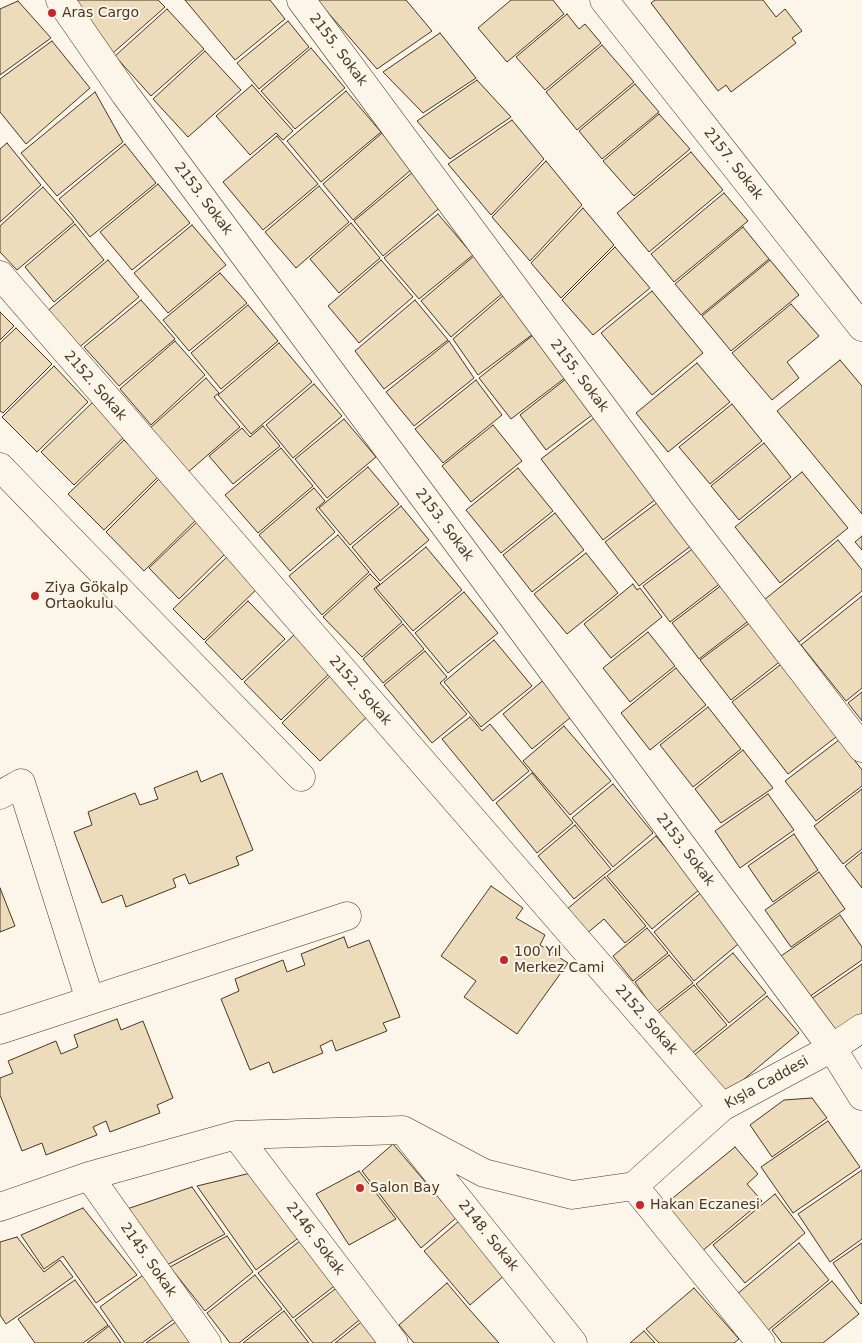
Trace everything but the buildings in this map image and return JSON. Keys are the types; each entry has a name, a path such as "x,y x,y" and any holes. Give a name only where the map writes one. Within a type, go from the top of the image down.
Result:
{"street":[{"name":"2153. Sokak","path":"60,0 143,118 832,1048 862,1096"},
{"name":"2155. Sokak","path":"300,0 679,510 862,748"},
{"name":"2157. Sokak","path":"604,0 862,327"},
{"name":"2152. Sokak","path":"0,275 722,1108"},
{"path":"0,468 301,776"},
{"path":"0,795 21,784 90,1000"},
{"path":"0,1030 348,916"},
{"name":"Kışla Caddesi","path":"634,1186 722,1108 832,1048 862,1028"},
{"path":"0,1207 89,1176 236,1135 403,1130 484,1173 572,1195 634,1186 761,1343"},
{"name":"2148. Sokak","path":"403,1130 573,1343"},
{"name":"2146. Sokak","path":"236,1135 394,1343"},
{"name":"2145. Sokak","path":"89,1176 207,1343"}],"place":[{"name":"Aras Cargo","path":"52,13"},
{"name":"Ziya Gökalp Ortaokulu","path":"35,596"},
{"name":"100 Yıl Merkez Cami","path":"504,960"},
{"name":"Salon Bay","path":"360,1188"},
{"name":"Hakan Eczanesi","path":"640,1205"}]}
